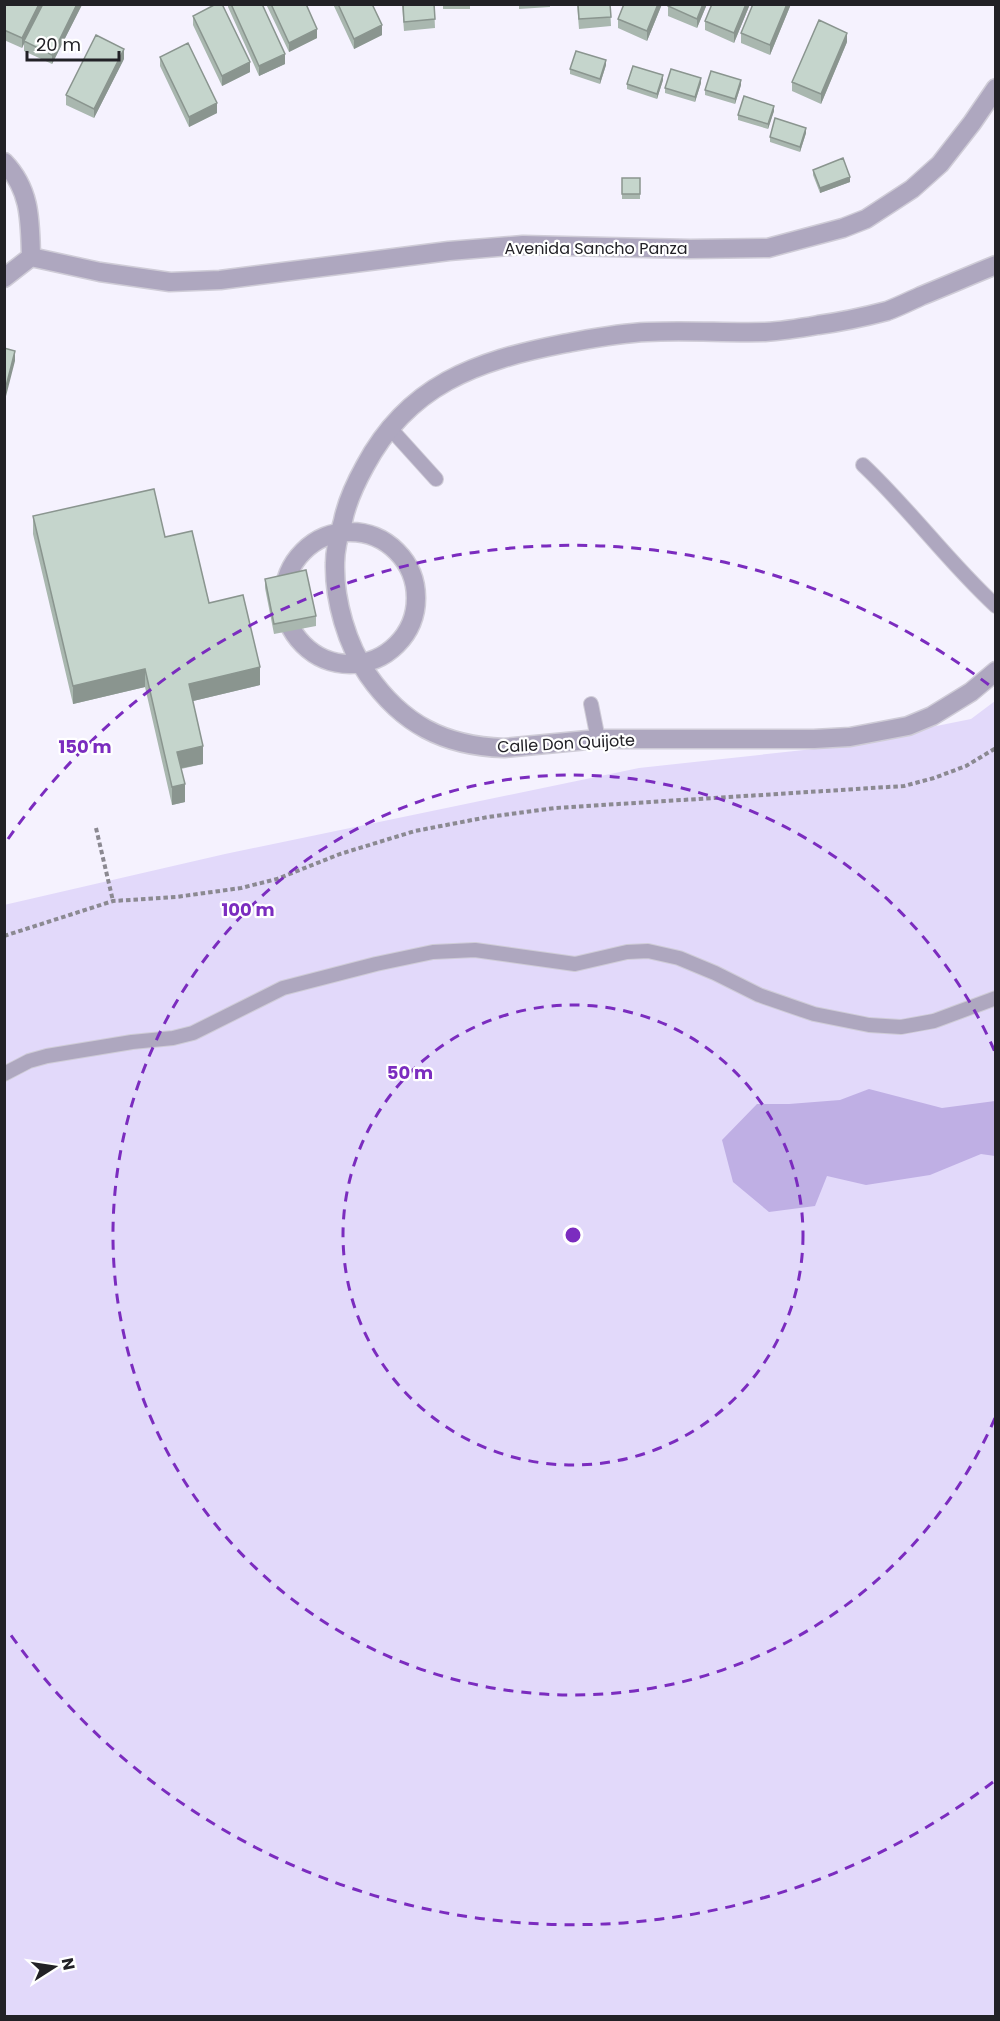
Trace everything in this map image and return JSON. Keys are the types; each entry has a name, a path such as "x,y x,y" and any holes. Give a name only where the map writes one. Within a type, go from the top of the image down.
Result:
{"street":[{"name":"Avenida Sancho Panza","path":"31,257 100,272 170,282 229,279 438,252 523,245 690,249 768,248 843,228 866,219 912,189 940,164 996,88"},
{"path":"4,162 16,174 25,195 30,217 31,257 4,278"},
{"name":"Calle Don Quijote","path":"996,265 889,310 854,318 766,332 645,332 588,339 525,352 471,369 451,378 418,400 389,427 375,447 354,486 346,508 334,562 338,601 361,664 374,684 407,718 421,728 456,740 489,747 504,748 598,739 850,737 908,726 942,711 971,692 996,671"},
{"path":"340,533 369,535 388,544 404,559 413,578 416,601 411,623 400,643 382,657 361,664 338,664 317,656 299,642 287,622 284,602 286,580 295,561 309,545 340,533"}],"lane":[{"path":"389,427 436,479"},
{"path":"863,465 884,484 956,566 996,606"},
{"path":"591,704 598,739"},
{"path":"4,1074 29,1061 47,1056 194,1033 284,988 433,952 475,950 575,964 627,952 648,951 679,958 716,973 759,995 814,1014 869,1025 901,1027 934,1021 996,998"}],"path":[{"path":"4,936 113,902 176,897 241,888 277,879 340,854 415,831 488,817 555,808 904,786 966,766 996,748"},
{"path":"96,828 113,902"}],"shaded area":[{"path":"995,701 995,2016 5,2016 4,905 225,854 639,768 832,747 971,719"},
{"path":"869,1089 942,1108 995,1101 995,1156 981,1154 930,1175 866,1185 827,1176 815,1206 769,1212 733,1182 722,1140 757,1104 840,1100"}],"building":[{"path":"4,4 39,4 22,38 4,30"},
{"path":"43,4 77,4 52,55 24,41"},
{"path":"216,4 222,4 250,62 222,76 193,16"},
{"path":"231,4 262,4 285,54 259,66"},
{"path":"271,4 306,4 317,29 289,43"},
{"path":"338,4 372,4 382,25 354,39"},
{"path":"403,4 434,4 435,19 404,22"},
{"path":"578,4 610,4 611,17 579,19"},
{"path":"624,4 658,4 647,31 618,19"},
{"path":"669,4 703,4 697,19 668,6"},
{"path":"712,4 746,4 734,33 705,21"},
{"path":"753,4 787,4 770,45 741,33"},
{"path":"819,20 847,33 821,94 792,82"},
{"path":"96,35 124,49 94,109 66,95"},
{"path":"188,43 217,103 189,117 160,57"},
{"path":"576,51 606,60 600,79 570,69"},
{"path":"633,66 663,75 657,94 627,84"},
{"path":"671,69 701,78 695,97 665,88"},
{"path":"711,71 741,80 735,99 705,90"},
{"path":"744,96 774,106 768,124 738,115"},
{"path":"775,118 806,128 800,147 770,137"},
{"path":"843,158 850,177 820,188 813,170"},
{"path":"622,178 640,178 640,194 622,194"},
{"path":"4,348 15,351 4,394"},
{"path":"154,489 165,537 192,531 209,603 243,595 260,667 189,684 203,746 177,752 185,784 172,787 145,669 73,686 33,516"},
{"path":"306,570 316,616 274,624 265,579"}]}
